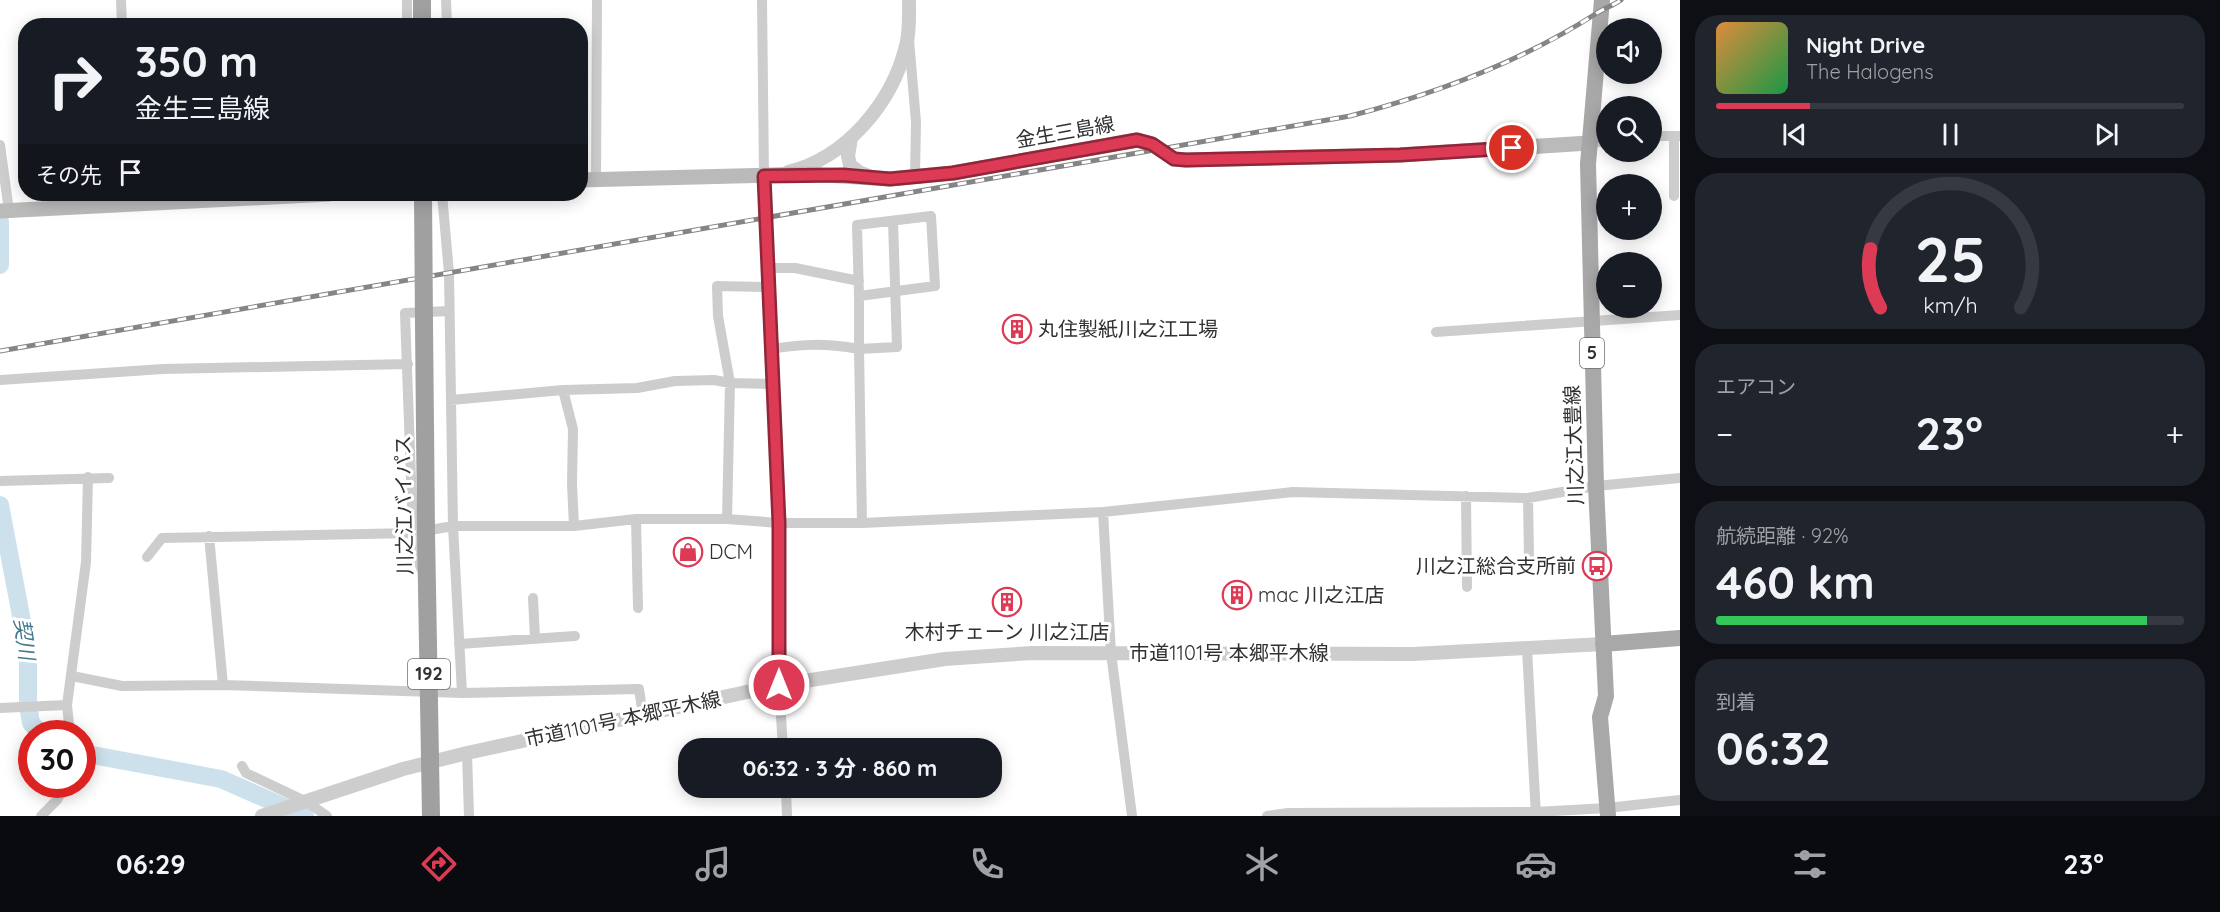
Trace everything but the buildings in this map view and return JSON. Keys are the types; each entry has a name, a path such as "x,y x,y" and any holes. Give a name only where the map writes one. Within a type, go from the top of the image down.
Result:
{"highway":[{"path":"422,0 422,18"},
{"name":"川之江バイパス","path":"423,201 424,323 419,532 427,580 431,816"}],"main road":[{"name":"川之江大豊線","path":"1602,0 1589,143 1596,486 1606,696 1600,717 1608,812"},
{"name":"金生三島線","path":"588,180 843,175 890,179 953,173 1137,140 1152,144 1174,159 1186,160 1400,155 1589,143"},
{"path":"5,211 96,201"},
{"path":"1603,644 1680,638"}],"street":[{"path":"121,0 122,18"},
{"path":"407,0 407,18"},
{"path":"446,0 447,18"},
{"path":"596,179 597,0"},
{"path":"762,0 768,176 767,268 779,523 779,685 782,738"},
{"path":"768,176 799,169 835,150 851,138 884,99 894,80 907,44 909,0"},
{"path":"908,25 916,122 915,177"},
{"path":"1674,196 1677,136"},
{"path":"851,138 848,156 850,165 873,178"},
{"path":"1589,143 1596,142"},
{"path":"0,145 5,211"},
{"path":"835,150 832,159 834,167 843,175"},
{"path":"443,201 449,273 453,526 462,693"},
{"path":"859,296 935,286 930,216 858,225 862,523"},
{"path":"770,349 828,343 859,349 897,347 893,220"},
{"path":"767,268 795,268 859,280"},
{"path":"728,519 730,383 718,316 717,286 768,287"},
{"path":"419,532 405,313 449,311"},
{"path":"1436,332 1680,315"},
{"path":"0,380 163,369 408,364"},
{"path":"452,400 563,390 637,388 675,381 714,380 730,383 771,384"},
{"path":"563,390 573,429 574,526"},
{"path":"69,720 67,705 86,562 88,477"},
{"path":"0,481 109,478"},
{"path":"147,557 162,538 419,532 453,526 574,526 636,519 862,523 1103,512 1293,492 1528,498 1596,486 1680,478"},
{"path":"1466,496 1467,587"},
{"path":"1528,498 1529,558"},
{"path":"1103,512 1111,653 1132,816"},
{"path":"636,519 638,608"},
{"path":"209,536 223,686"},
{"path":"533,598 535,638"},
{"path":"459,644 575,636"},
{"name":"市道1101号 本郷平木線","path":"262,816 403,769 467,753 779,685 945,659 1032,653 1413,654 1603,644"},
{"path":"1527,649 1536,814"},
{"path":"72,676 122,686 223,686 462,693 639,689 643,715"},
{"path":"0,708 67,705"},
{"path":"467,753 469,816"},
{"path":"242,766 246,773 307,802 327,816"},
{"path":"42,816 58,798"},
{"path":"787,798 788,816"},
{"path":"1267,816 1288,813 1608,812 1680,800"}],"waterway":[{"name":"契川","path":"0,222 0,265"},
{"name":"契川","path":"0,505 28,653 28,706 30,720"},
{"name":"契川","path":"96,756 221,779 305,816"}],"railway":[{"path":"0,351 1350,116 1447,86 1509,61 1539,47 1621,0"}],"place":[{"name":"丸住製紙川之江工場","path":"1017,329"},
{"name":"DCM","path":"688,552"},
{"name":"川之江総合支所前","path":"1597,566"},
{"name":"mac 川之江店","path":"1237,595"},
{"name":"木村チェーン 川之江店","path":"1007,602"}],"route":[{"path":"779,685 779,523 771,384 764,176 808,174 890,179 953,173 1137,140 1152,144 1174,159 1186,160 1400,155 1512,148"}]}
